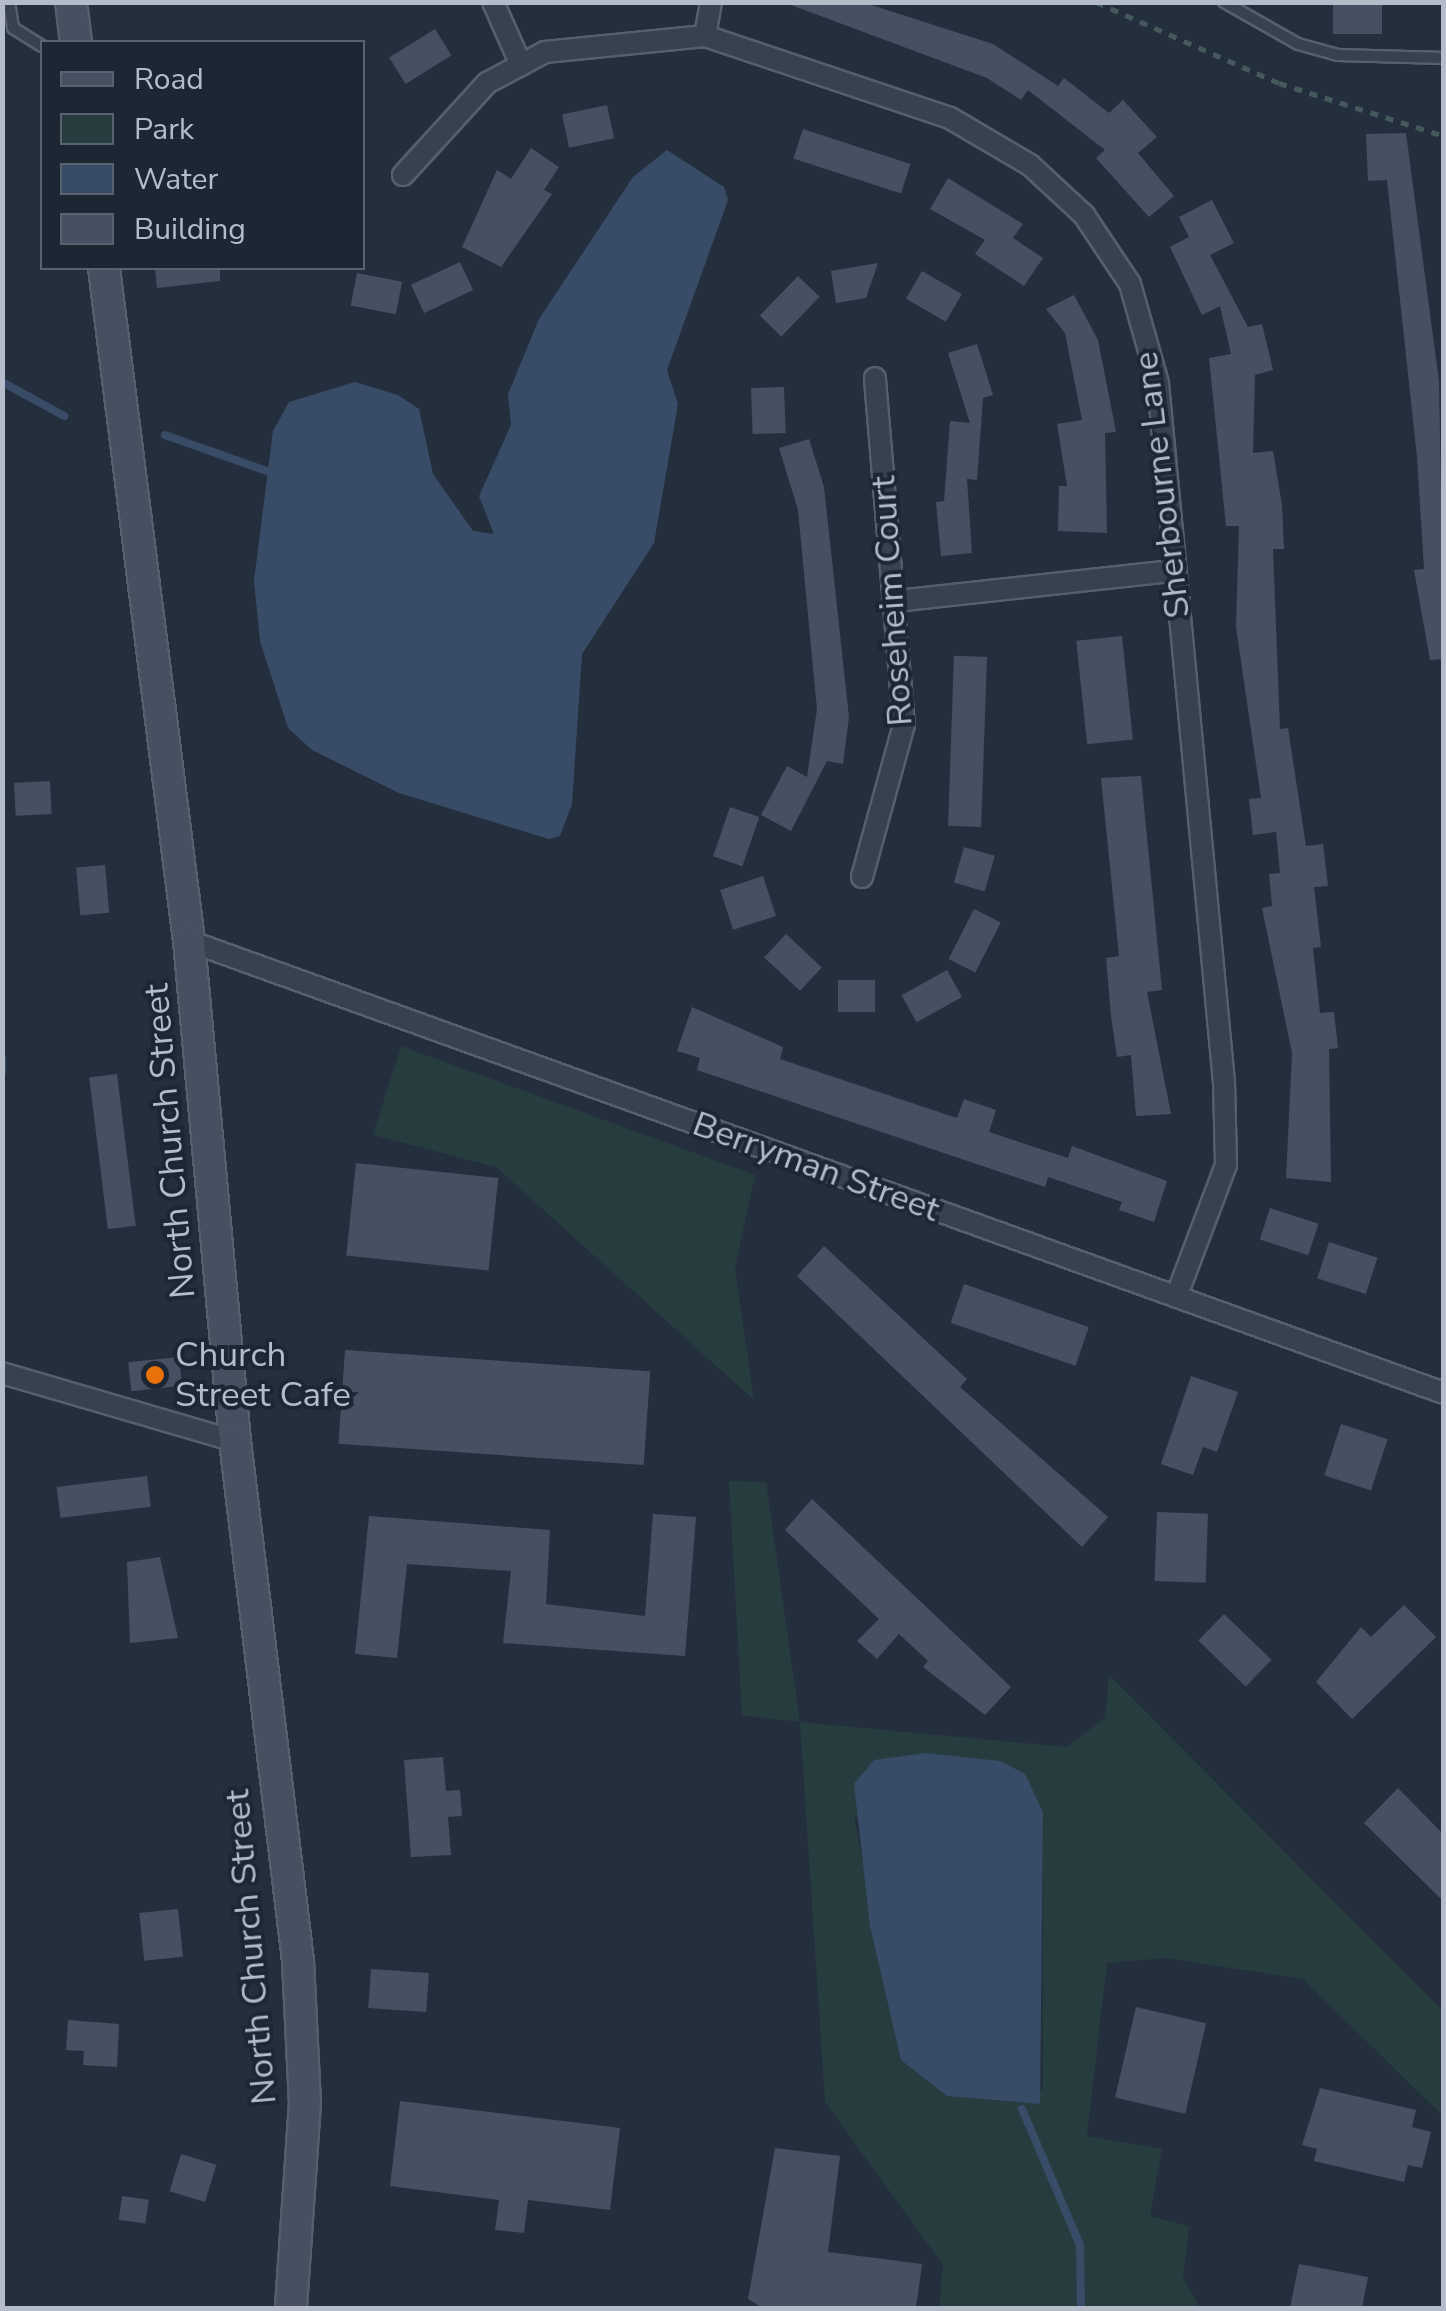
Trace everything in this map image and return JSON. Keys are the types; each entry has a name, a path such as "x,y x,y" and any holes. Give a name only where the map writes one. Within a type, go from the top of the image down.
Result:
{"main road":[{"path":"71,2 76,40"},
{"name":"North Church Street","path":"104,270 190,941 234,1441 302,2016 291,2308"}],"street":[{"path":"493,2 520,65"},
{"path":"706,36 711,2"},
{"name":"Sherbourne Lane","path":"402,175 487,83 520,65 625,38 706,36 950,118 1030,164 1084,215 1130,284 1158,383 1226,1165 1176,1297"},
{"name":"Roseheim Court","path":"862,878 904,725 875,378"},
{"path":"896,601 1174,571"},
{"name":"Berryman Street","path":"190,941 1444,1393"},
{"path":"2,1373 234,1441"}],"lane":[{"path":"1224,2 1298,44 1338,55 1444,58"},
{"path":"8,11 13,28 40,45"}],"path":[{"path":"1096,2 1279,83 1444,136"}],"green space":[{"path":"401,1046 755,1175 735,1268 754,1400 496,1167 373,1135"},
{"path":"729,1481 766,1482 800,1722 742,1715"},
{"path":"1109,1675 1443,2011 1443,2116 1303,1979 1165,1958 1107,1963 1087,2136 1162,2149 1150,2216 1189,2226 1183,2277 1200,2308 939,2308 943,2265 825,2102 800,1722 1067,1747 1105,1718","holes":["1043,1812 1043,2090 901,2060 854,1817"]}],"water":[{"path":"667,150 724,187 728,200 667,370 678,404 654,543 582,654 572,804 560,836 549,839 399,793 312,750 288,728 260,641 254,581 273,431 289,402 355,382 398,395 419,409 433,474 473,531 494,534 479,496 511,425 508,394 539,319 633,177"},
{"path":"926,1753 1000,1761 1025,1774 1043,1812 1040,2104 947,2096 901,2060 870,1926 854,1784 874,1760"}],"building":[{"path":"783,2 862,2 993,44 1058,86 1064,78 1109,113 1123,100 1157,137 1138,153 1174,196 1149,217 1096,158 1105,150 1028,90 1021,100 987,78"},
{"path":"1333,2 1382,2 1382,34 1333,34"},
{"path":"435,29 451,55 406,84 389,58"},
{"path":"607,105 614,138 569,148 562,115"},
{"path":"803,129 910,164 901,193 793,158"},
{"path":"1406,133 1439,381 1444,659 1430,660 1414,570 1424,569 1417,457 1387,180 1368,181 1366,134"},
{"path":"531,148 559,167 544,190 552,194 501,267 462,247 497,170 511,179"},
{"path":"948,178 1023,224 1013,238 1043,258 1024,286 975,254 985,240 930,209"},
{"path":"1212,200 1234,243 1210,255 1248,327 1262,324 1273,370 1255,375 1253,453 1273,451 1282,505 1284,549 1273,549 1280,729 1288,728 1306,846 1323,844 1328,886 1314,887 1321,947 1313,948 1320,1013 1334,1012 1338,1048 1329,1049 1331,1182 1286,1178 1292,1053 1262,908 1272,906 1269,874 1280,873 1276,832 1253,835 1249,799 1261,798 1236,627 1239,526 1226,526 1209,358 1231,354 1220,306 1202,315 1170,247 1189,237 1179,217"},
{"path":"460,262 473,290 424,313 411,285"},
{"path":"878,263 866,298 836,303 831,271"},
{"path":"155,270 220,270 220,281 157,288"},
{"path":"922,271 962,294 946,322 906,299"},
{"path":"357,273 402,282 396,314 351,305"},
{"path":"798,276 820,297 781,336 760,316"},
{"path":"1074,295 1098,340 1116,432 1105,433 1107,533 1058,531 1059,486 1067,486 1057,424 1082,420 1065,333 1046,309"},
{"path":"977,344 993,395 983,398 977,480 967,479 972,553 941,556 936,502 944,501 950,421 970,423 948,353"},
{"path":"784,387 786,433 753,434 751,388"},
{"path":"809,439 824,487 849,717 843,764 827,761 791,831 761,815 787,766 807,777 817,709 798,510 779,448"},
{"path":"1122,636 1133,739 1087,744 1076,641"},
{"path":"954,656 987,657 981,827 948,826"},
{"path":"1141,776 1162,990 1147,992 1171,1114 1136,1116 1131,1055 1117,1057 1111,1016 1106,958 1119,956 1101,778"},
{"path":"50,781 52,814 16,816 14,783"},
{"path":"730,807 759,817 742,866 713,856"},
{"path":"964,847 995,856 985,891 954,883"},
{"path":"105,865 109,913 80,915 76,868"},
{"path":"763,876 776,916 733,930 720,890"},
{"path":"974,909 1001,923 975,973 949,959"},
{"path":"786,934 822,967 800,991 764,957"},
{"path":"947,970 962,997 917,1022 902,995"},
{"path":"838,980 875,980 875,1012 838,1012"},
{"path":"692,1007 783,1047 780,1059 957,1118 964,1099 996,1110 989,1132 1068,1158 1072,1146 1167,1181 1154,1222 1119,1210 1122,1202 1048,1177 1045,1187 697,1070 700,1058 677,1051"},
{"path":"117,1074 136,1226 108,1229 89,1077"},
{"path":"356,1163 498,1178 488,1270 346,1255"},
{"path":"1270,1208 1319,1224 1308,1255 1260,1239"},
{"path":"1329,1242 1378,1258 1366,1294 1317,1278"},
{"path":"824,1246 967,1379 960,1387 1108,1517 1082,1547 797,1276"},
{"path":"964,1284 1089,1327 1075,1366 951,1323"},
{"path":"345,1350 650,1371 644,1465 338,1444"},
{"path":"179,1357 182,1386 131,1391 128,1362"},
{"path":"1191,1376 1238,1392 1217,1452 1203,1447 1193,1475 1161,1464"},
{"path":"1341,1424 1388,1439 1371,1490 1324,1475"},
{"path":"147,1476 151,1507 60,1518 57,1487"},
{"path":"812,1499 1011,1687 985,1715 923,1667 928,1661 899,1634 877,1659 857,1641 879,1619 785,1530"},
{"path":"1157,1512 1208,1514 1206,1583 1155,1581"},
{"path":"653,1514 696,1517 685,1656 503,1643 511,1571 407,1564 397,1658 355,1654 369,1516 550,1530 546,1604 645,1616"},
{"path":"160,1557 178,1638 130,1643 127,1562"},
{"path":"1404,1605 1436,1637 1352,1719 1316,1682 1361,1627 1371,1637"},
{"path":"1224,1614 1271,1660 1246,1686 1198,1641"},
{"path":"443,1757 446,1791 460,1790 462,1816 448,1817 451,1855 411,1857 404,1760"},
{"path":"1398,1788 1444,1835 1444,1902 1364,1823"},
{"path":"178,1909 183,1957 144,1961 139,1913"},
{"path":"371,1969 429,1973 426,2012 368,2008"},
{"path":"1136,2007 1206,2023 1185,2114 1115,2098"},
{"path":"68,2020 119,2024 117,2067 83,2065 84,2051 66,2050"},
{"path":"1320,2088 1416,2110 1412,2127 1431,2132 1422,2168 1408,2165 1404,2182 1314,2161 1317,2149 1302,2145"},
{"path":"400,2101 620,2128 610,2210 528,2200 524,2233 495,2230 499,2200 390,2186"},
{"path":"775,2148 840,2156 828,2252 922,2264 916,2308 763,2308 748,2299"},
{"path":"181,2154 216,2165 205,2202 170,2191"},
{"path":"122,2196 149,2200 145,2224 119,2220"},
{"path":"1299,2264 1368,2277 1362,2308 1290,2308"}],"waterway":[{"path":"2,382 64,416"},
{"path":"165,435 275,474"},
{"path":"2,1058 2,1072"},
{"path":"1022,2109 1080,2245 1081,2308"}],"place":[{"name":"Church Street Cafe","path":"155,1375"}]}
